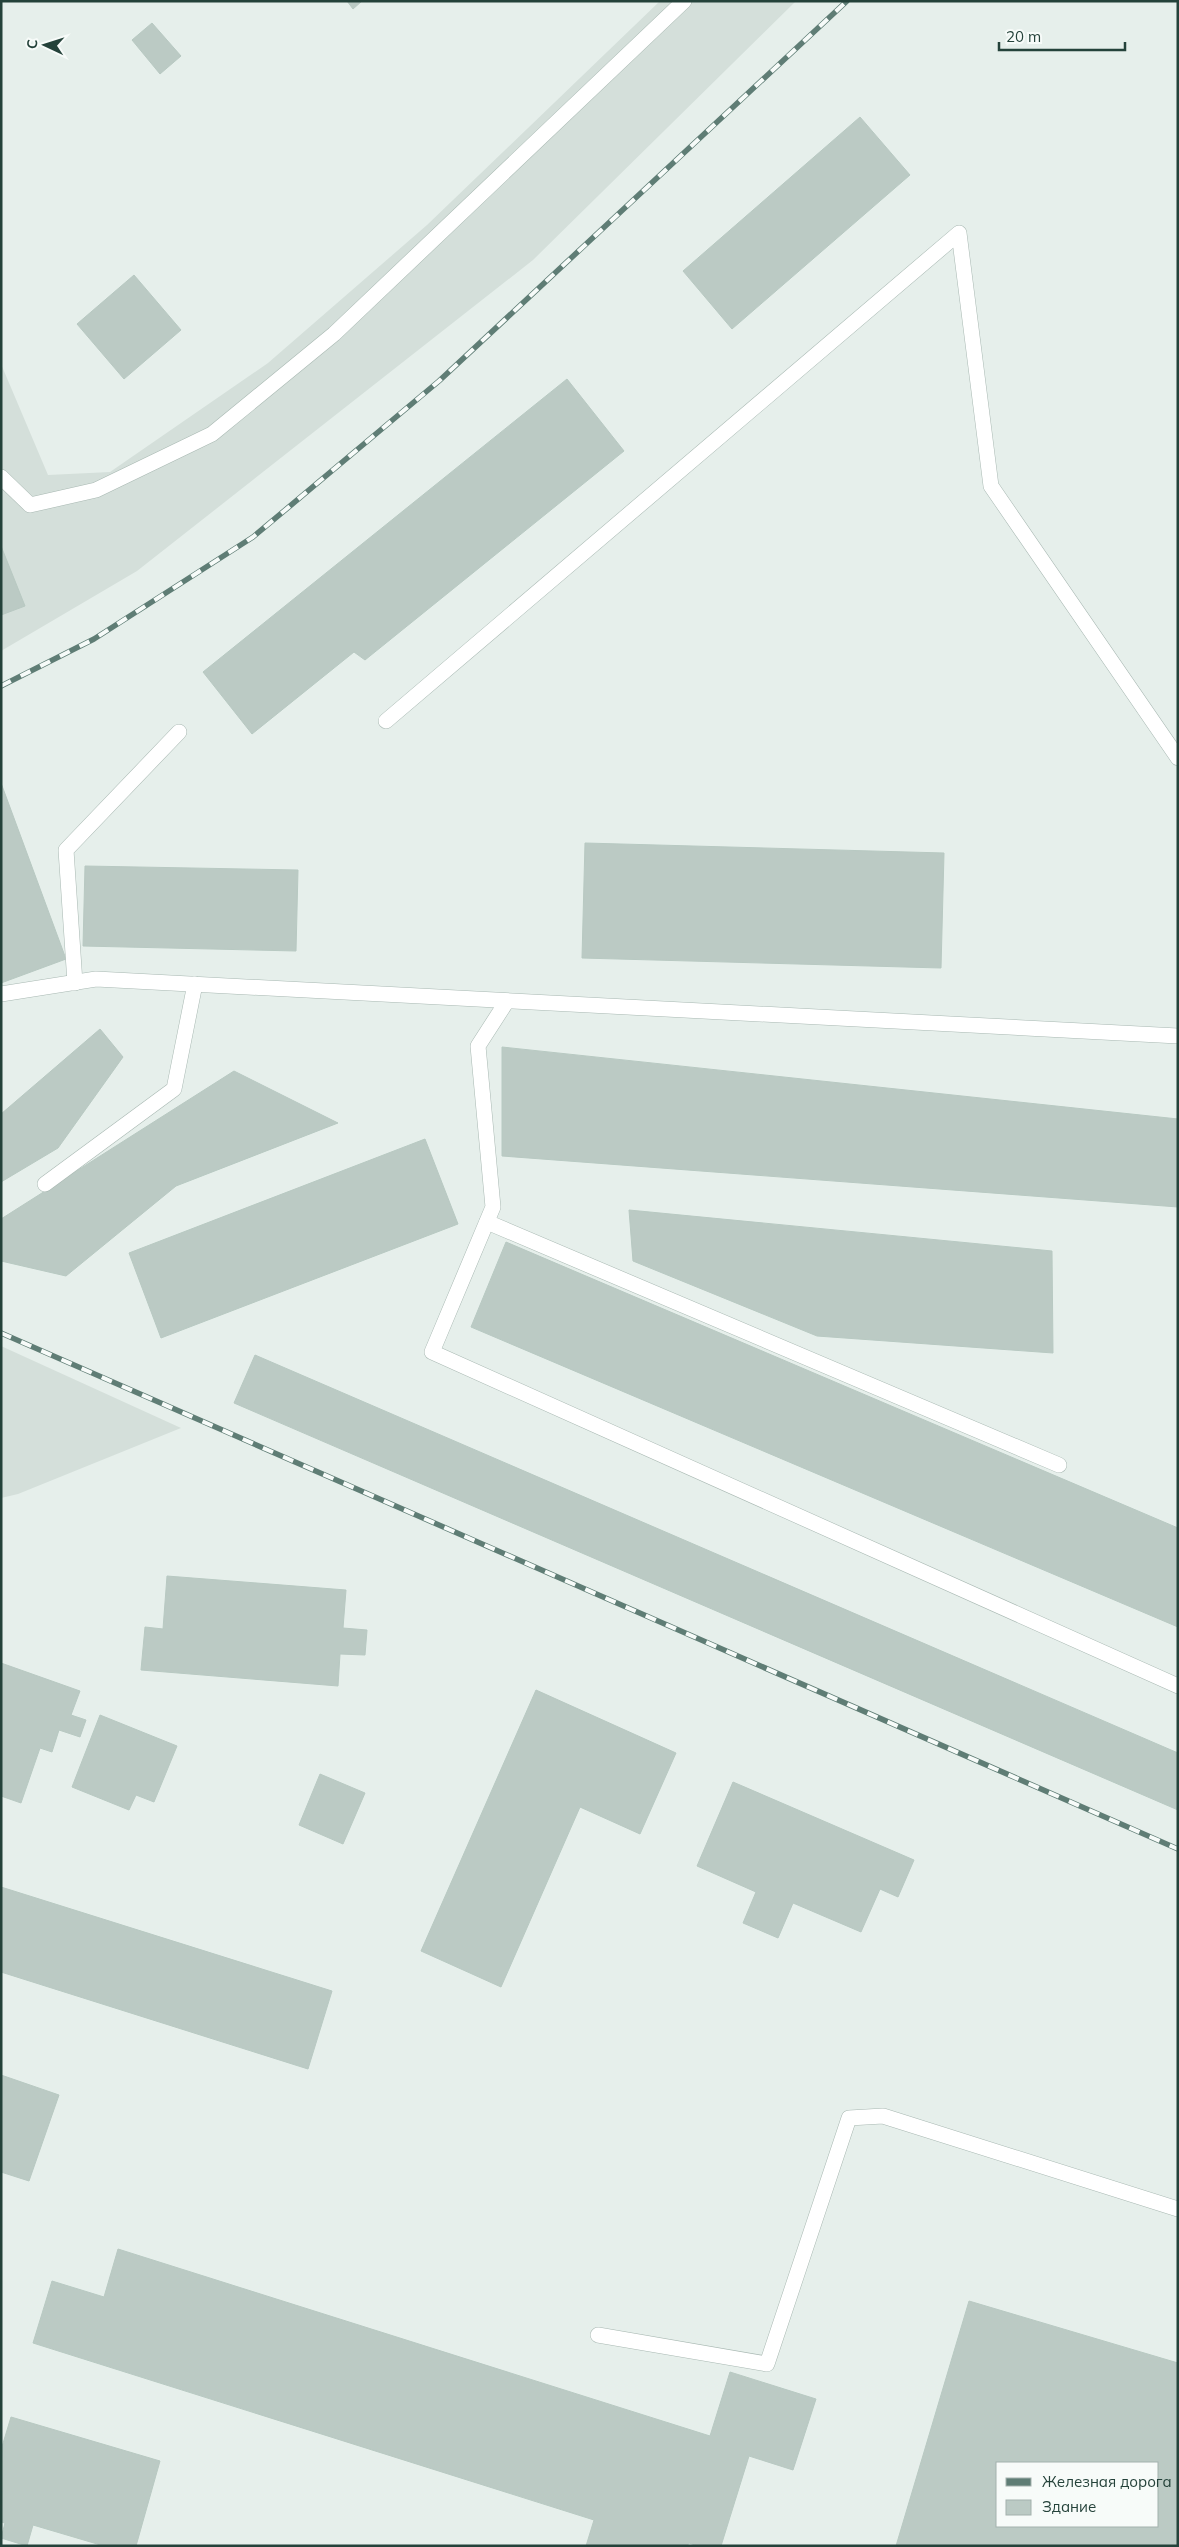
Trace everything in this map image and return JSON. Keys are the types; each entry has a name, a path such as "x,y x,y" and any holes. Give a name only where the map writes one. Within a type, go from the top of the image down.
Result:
{"lane":[{"path":"1,477 30,505 96,490 212,434 334,334 684,1"},
{"path":"386,721 959,234 991,486 1178,758"},
{"path":"75,983 66,850 179,732"},
{"path":"1,994 96,980 1178,1036"},
{"path":"45,1184 174,1089 195,984"},
{"path":"507,1000 478,1046 493,1207 432,1352 1178,1686"},
{"path":"487,1222 1059,1465"},
{"path":"598,2335 767,2364 849,2118 883,2116 1178,2209"}],"shaded area":[{"path":"660,1 796,1 533,260 137,571 1,651 1,364 48,475 110,472 268,363 427,225"},
{"path":"1,1346 181,1428 18,1494 1,1498"}],"building":[{"path":"347,1 362,1 353,9"},
{"path":"152,23 181,56 160,74 132,40"},
{"path":"860,117 910,175 732,329 683,271"},
{"path":"134,275 181,330 124,379 77,324"},
{"path":"567,379 624,451 365,660 354,652 252,734 203,672"},
{"path":"1,546 25,606 1,615"},
{"path":"1,783 66,959 1,983"},
{"path":"585,843 944,853 941,968 582,958"},
{"path":"85,866 298,870 296,951 83,946"},
{"path":"100,1029 123,1057 58,1148 1,1182 1,1114"},
{"path":"502,1047 1178,1119 1178,1207 502,1156"},
{"path":"234,1071 338,1123 176,1186 66,1276 1,1261 1,1219"},
{"path":"425,1139 458,1224 161,1338 129,1253"},
{"path":"629,1210 1052,1251 1053,1353 817,1336 633,1261"},
{"path":"506,1242 1178,1528 1178,1627 471,1327"},
{"path":"255,1355 1178,1753 1178,1810 234,1403"},
{"path":"167,1576 346,1590 343,1628 367,1630 365,1655 340,1654 338,1686 141,1670 145,1627 163,1629"},
{"path":"1,1663 80,1691 71,1715 86,1720 80,1737 59,1730 52,1752 40,1748 21,1803 1,1796"},
{"path":"536,1690 676,1753 640,1834 580,1807 501,1987 421,1951"},
{"path":"100,1715 177,1746 154,1802 136,1795 129,1810 72,1787"},
{"path":"320,1774 365,1793 343,1844 299,1825"},
{"path":"733,1782 914,1860 898,1897 880,1889 861,1932 793,1903 778,1938 743,1923 756,1892 697,1866"},
{"path":"1,1887 332,1991 308,2069 1,1972"},
{"path":"1,2075 59,2095 29,2181 1,2172"},
{"path":"118,2249 710,2436 730,2372 816,2399 793,2470 749,2456 721,2546 698,2546 689,2543 687,2546 586,2546 594,2520 33,2343 52,2281 104,2297"},
{"path":"969,2301 1178,2363 1178,2546 896,2546"},
{"path":"11,2417 160,2461 136,2546 104,2546 33,2525 27,2546 1,2538 5,2523 1,2522 1,2450"}],"railway":[{"path":"1,686 94,639 253,537 439,381 847,1"},
{"path":"1,1333 1178,1849"}]}
